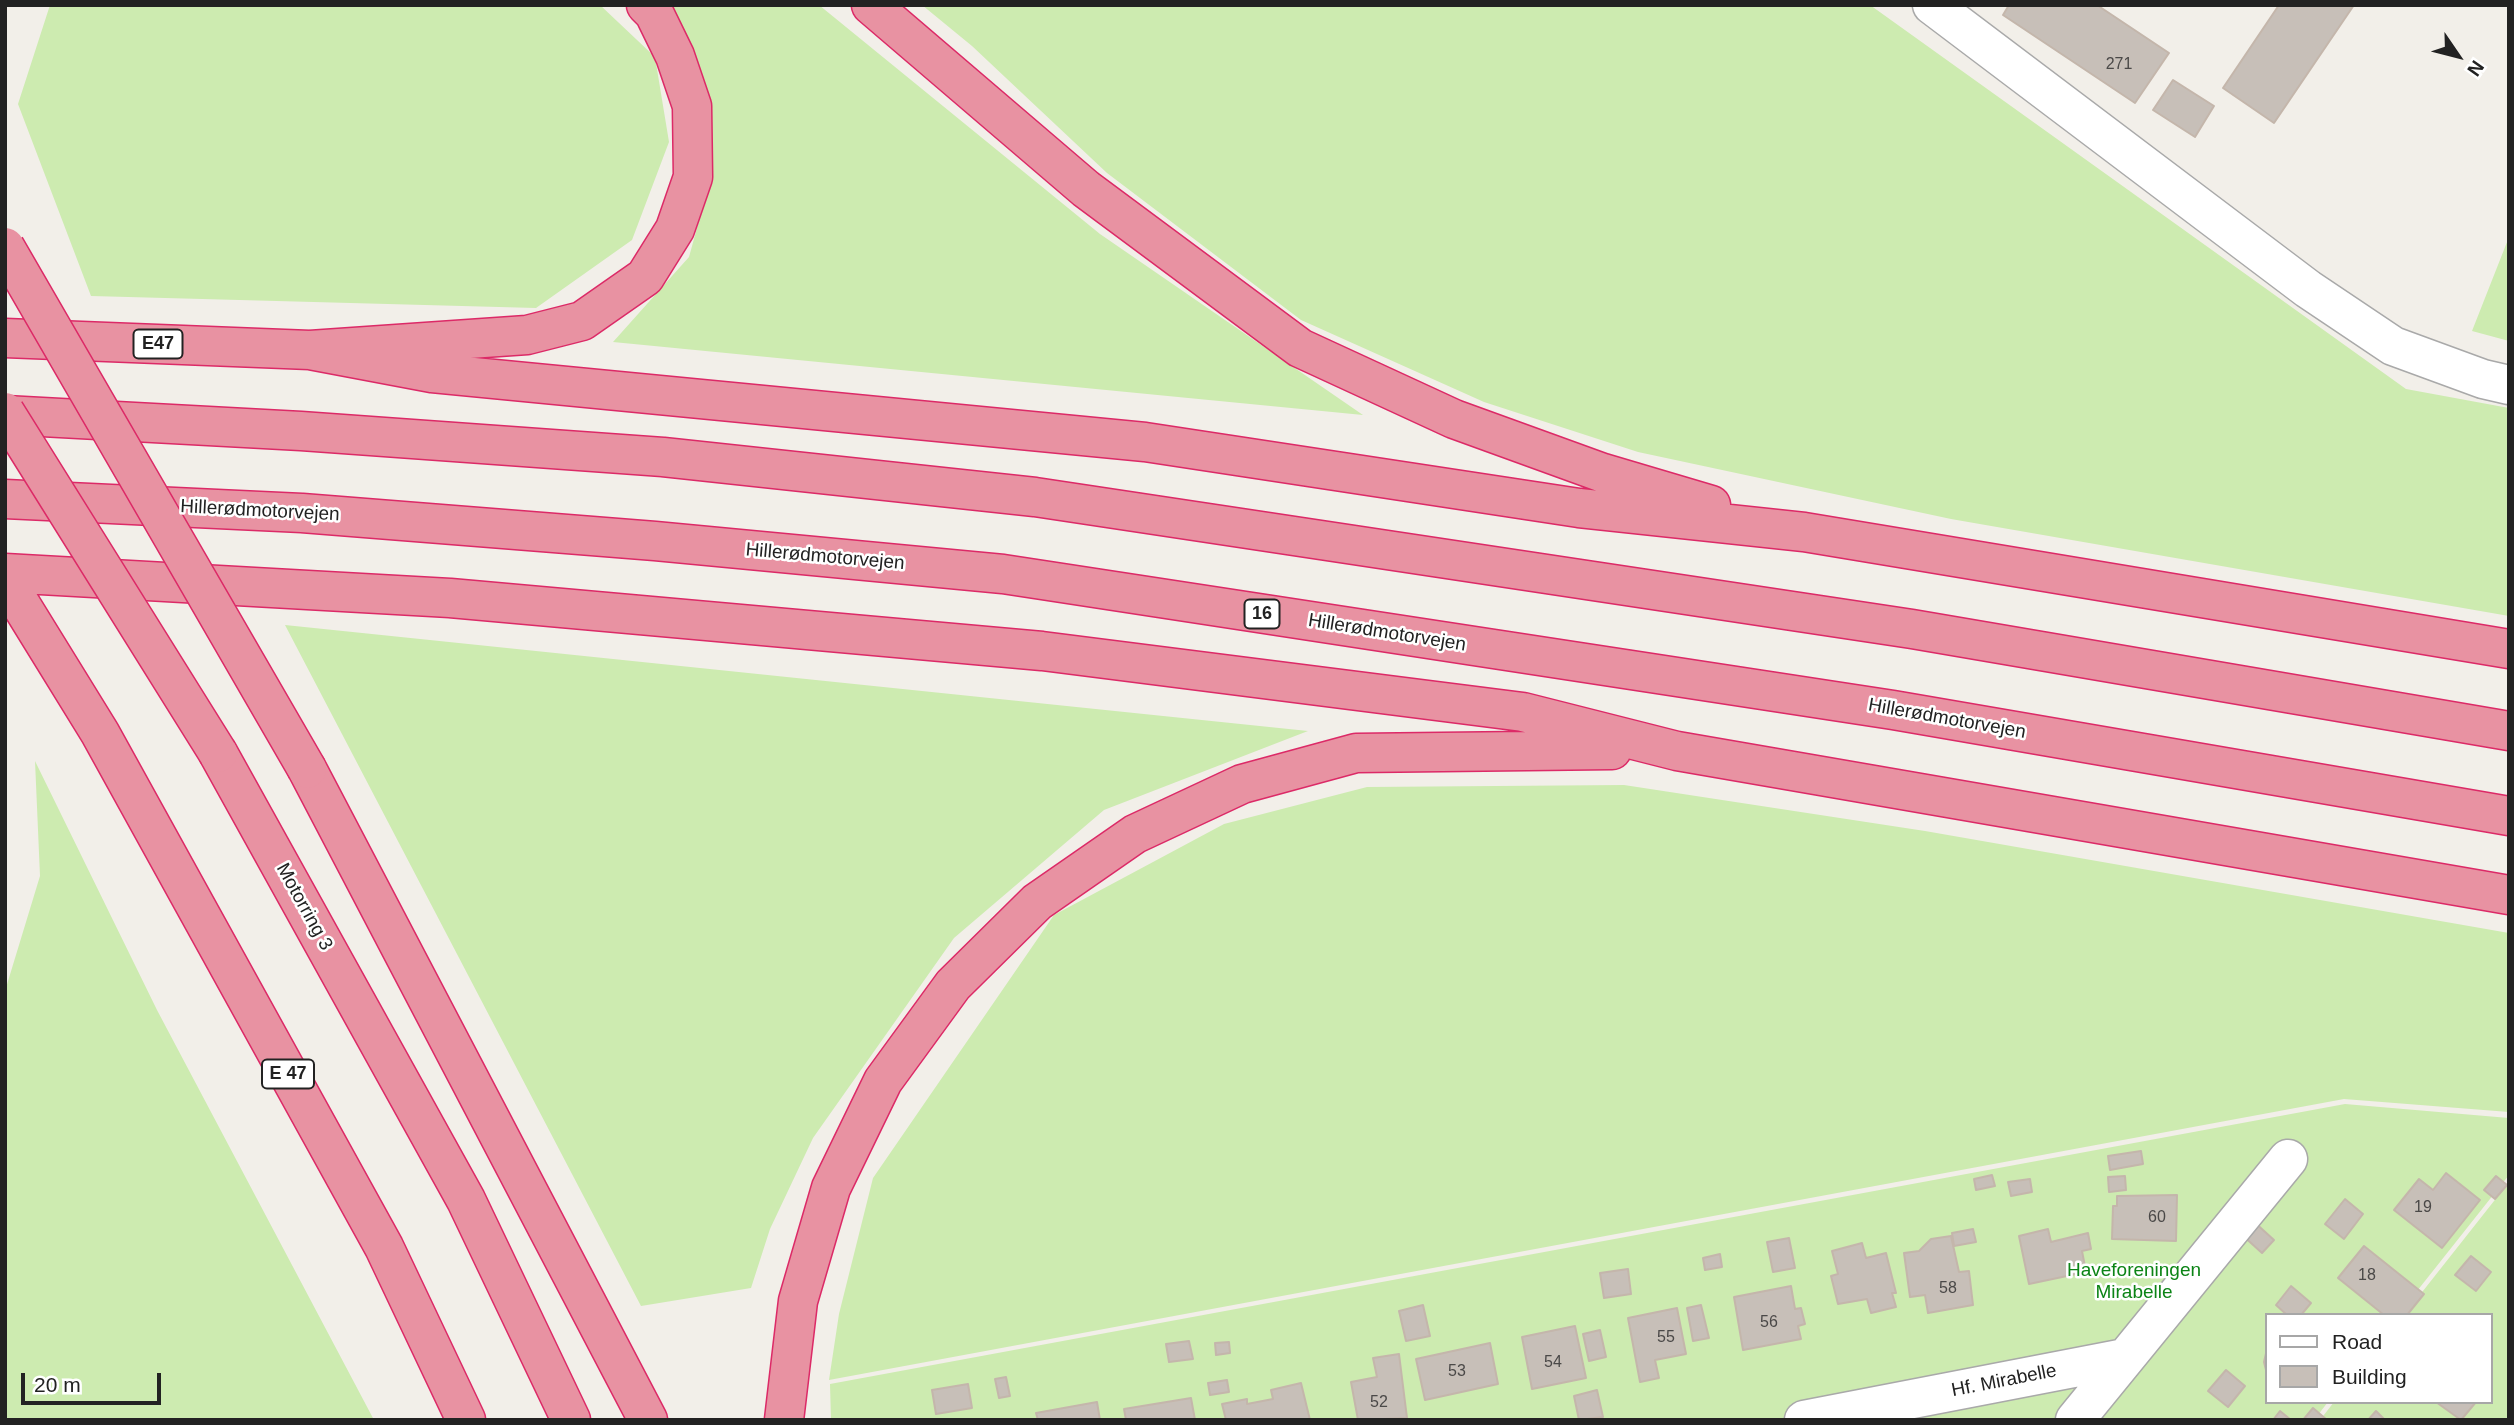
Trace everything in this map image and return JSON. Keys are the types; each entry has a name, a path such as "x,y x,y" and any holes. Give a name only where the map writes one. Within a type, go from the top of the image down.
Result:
{"highway":[{"path":"310,350 527,335 582,321 645,277 676,229 693,177 692,106 675,56 654,13 646,5"},
{"path":"871,5 1086,189 1300,348 1479,428 1603,473 1804,532"},
{"path":"5,247 307,769 648,1420"},
{"name":"E47","path":"5,338 310,350"},
{"path":"310,350 432,373 1145,442 1579,508 1804,532 2509,649"},
{"path":"5,413 663,457 1035,497 1912,629 2509,731"},
{"name":"Motorring 3","path":"5,413 218,753 467,1200 570,1420"},
{"name":"Hillerødmotorvejen","path":"5,499 302,513 655,541 1003,574 1893,710 2509,816"},
{"path":"5,573 450,597 1042,651 1523,712 1677,751 2509,895"},
{"name":"E 47","path":"5,579 100,733 384,1247 466,1420"},
{"path":"784,1420 801,1288 831,1188 883,1081 953,985 1037,902 1135,834 1242,784 1356,753 1525,749 1677,751"}],"street":[{"path":"1933,5 2308,289 2393,346 2483,379 2509,385"},
{"path":"2075,1420 2288,1159"},
{"name":"Hf. Mirabelle","path":"1804,1420 2125,1358"}],"green space":[{"path":"50,5 600,5 655,57 669,142 632,240 536,308 91,296 18,104"},
{"path":"651,5 819,5 1100,234 1363,415 613,342 689,257 711,177"},
{"path":"922,5 1870,5 2406,389 2509,408 2509,616 1951,519 1638,452 1484,402 1301,320 1107,173 972,46"},
{"path":"2509,237 2509,341 2472,331"},
{"path":"285,625 1308,731 1104,810 954,938 813,1138 770,1229 751,1288 641,1306"},
{"path":"35,761 157,1010 374,1420 5,1420 5,991 40,876"},
{"path":"1624,785 1925,831 2509,933 2509,1112 2344,1099 829,1380 839,1314 873,1178 1054,915 1224,824 1367,787"},
{"name":"Haveforeningen Mirabelle","path":"2345,1104 2509,1118 2509,1175 2400,1313 2266,1313 2266,1404 2326,1404 2314,1420 831,1420 830,1384"},
{"path":"2509,1182 2509,1420 2320,1420 2332,1404 2493,1404 2493,1313 2406,1313"}],"building":[{"path":"2009,5 2097,5 2169,53 2135,103 2003,15"},
{"path":"2279,5 2354,5 2274,123 2223,88"},
{"path":"2173,80 2214,106 2195,137 2153,110"},
{"path":"2141,1151 2143,1164 2110,1170 2108,1156"},
{"path":"2446,1173 2480,1200 2442,1248 2394,1210 2419,1179 2433,1190"},
{"path":"1992,1175 1995,1186 1976,1190 1974,1179"},
{"path":"2125,1176 2126,1190 2109,1192 2108,1177"},
{"path":"2496,1176 2507,1185 2495,1199 2484,1190"},
{"path":"2030,1179 2032,1192 2011,1196 2008,1182"},
{"path":"2177,1195 2176,1241 2112,1239 2113,1206 2117,1206 2117,1196"},
{"path":"2345,1199 2363,1214 2344,1239 2325,1224"},
{"path":"2252,1220 2274,1240 2262,1253 2240,1233"},
{"path":"1973,1229 1976,1242 1954,1246 1952,1233"},
{"path":"2048,1229 2051,1242 2088,1233 2091,1249 2082,1251 2086,1272 2029,1284 2019,1236"},
{"path":"1951,1236 1959,1272 1969,1271 1973,1305 1928,1313 1925,1295 1910,1297 1904,1253 1919,1251 1931,1239"},
{"path":"1789,1238 1795,1268 1773,1272 1767,1242"},
{"path":"1862,1243 1866,1258 1886,1253 1896,1293 1892,1293 1896,1307 1871,1313 1867,1299 1838,1304 1831,1276 1838,1274 1832,1251"},
{"path":"2364,1246 2424,1294 2409,1313 2382,1313 2338,1278"},
{"path":"1720,1254 1722,1267 1705,1270 1703,1258"},
{"path":"2471,1256 2491,1272 2476,1291 2455,1275"},
{"path":"1628,1269 1631,1294 1604,1298 1600,1273"},
{"path":"1791,1286 1795,1309 1801,1308 1805,1324 1798,1326 1801,1339 1743,1350 1734,1297"},
{"path":"2291,1286 2311,1303 2303,1313 2285,1313 2276,1305"},
{"path":"1423,1305 1430,1336 1406,1341 1399,1311"},
{"path":"1701,1305 1709,1338 1693,1341 1687,1308"},
{"path":"1677,1308 1686,1354 1655,1360 1659,1378 1640,1382 1628,1318"},
{"path":"1575,1326 1586,1378 1532,1389 1522,1337"},
{"path":"1600,1330 1606,1357 1589,1361 1583,1334"},
{"path":"1189,1341 1193,1359 1169,1362 1166,1344"},
{"path":"1229,1342 1230,1353 1216,1355 1215,1343"},
{"path":"1490,1343 1498,1384 1425,1400 1416,1359"},
{"path":"1399,1354 1407,1418 1358,1420 1351,1382 1377,1377 1373,1358"},
{"path":"2226,1370 2245,1386 2228,1407 2208,1391"},
{"path":"1006,1377 1010,1396 999,1398 995,1379"},
{"path":"1227,1380 1229,1392 1210,1395 1208,1383"},
{"path":"1301,1383 1310,1420 1226,1420 1222,1404 1247,1399 1247,1404 1273,1399 1271,1390"},
{"path":"968,1384 972,1408 936,1414 932,1390"},
{"path":"1597,1390 1603,1417 1579,1420 1574,1396"},
{"path":"1191,1398 1195,1420 1126,1420 1124,1409"},
{"path":"1097,1402 1100,1420 1038,1420 1036,1413"},
{"path":"2439,1404 2474,1404 2461,1420"},
{"path":"2313,1408 2327,1420 2303,1420"},
{"path":"2280,1411 2291,1420 2273,1420"},
{"path":"2376,1411 2385,1420 2368,1420"}]}
